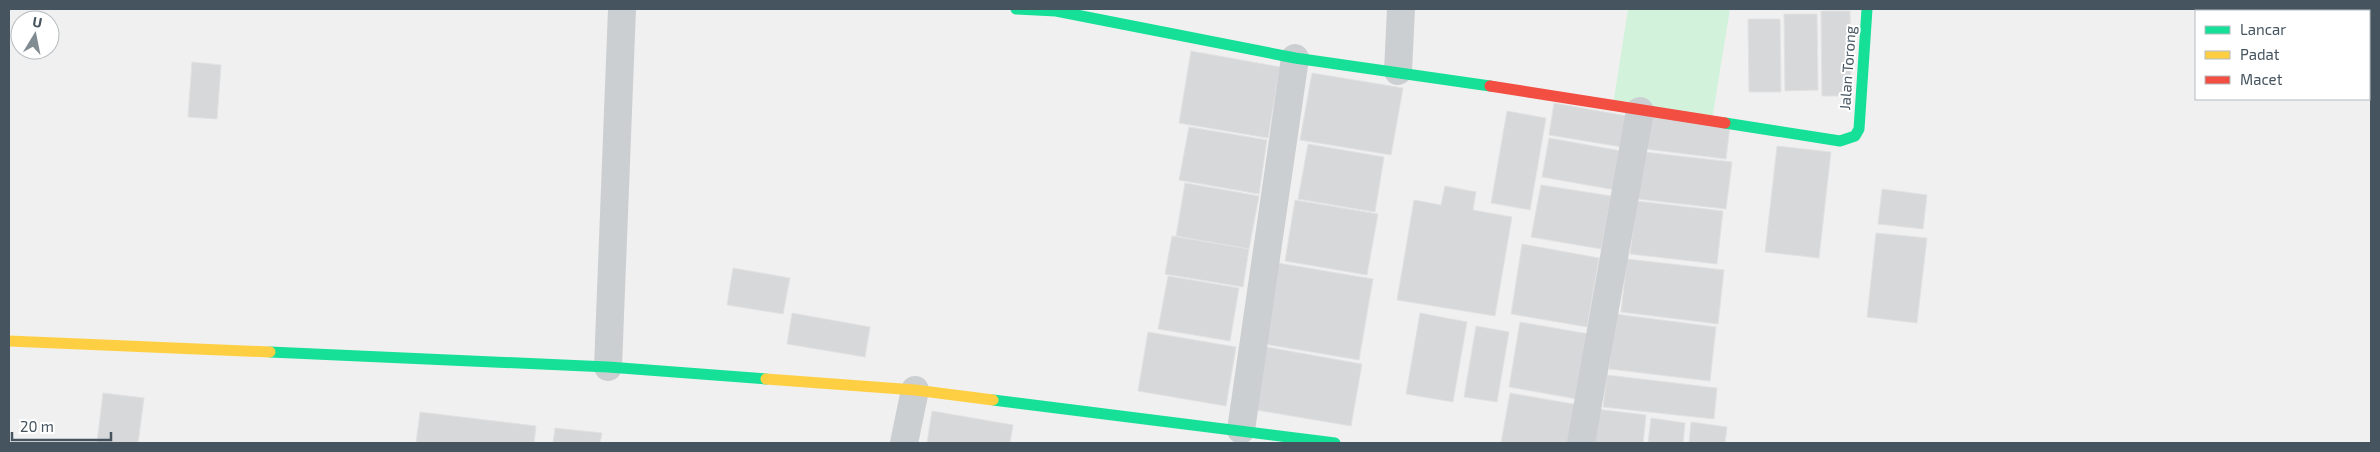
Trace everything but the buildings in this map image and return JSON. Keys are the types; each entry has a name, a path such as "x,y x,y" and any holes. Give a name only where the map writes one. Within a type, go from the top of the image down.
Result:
{"street":[{"path":"608,367 622,9"},
{"path":"1016,9 1056,10 1295,58 1398,71 1640,111 1581,443"},
{"path":"1398,71 1401,9"},
{"name":"Jalan Torong","path":"1640,111 1840,142 1855,136 1859,129 1867,9"},
{"path":"1241,430 1295,58"},
{"path":"9,341 608,367 915,390 1335,443"},
{"path":"904,443 915,390"}],"green space":[{"path":"1628,9 1730,9 1712,120 1613,105"}],"traffic: fast":[{"path":"1016,9 1056,11 1295,58 1490,86"},
{"path":"1725,123 1840,141 1855,136 1859,129 1867,9"},
{"path":"270,352 608,367 766,379"},
{"path":"993,400 1335,443"}],"traffic: slow":[{"path":"9,341 270,352"},
{"path":"766,379 915,390 993,400"}],"traffic: jam":[{"path":"1490,86 1725,123"}]}
